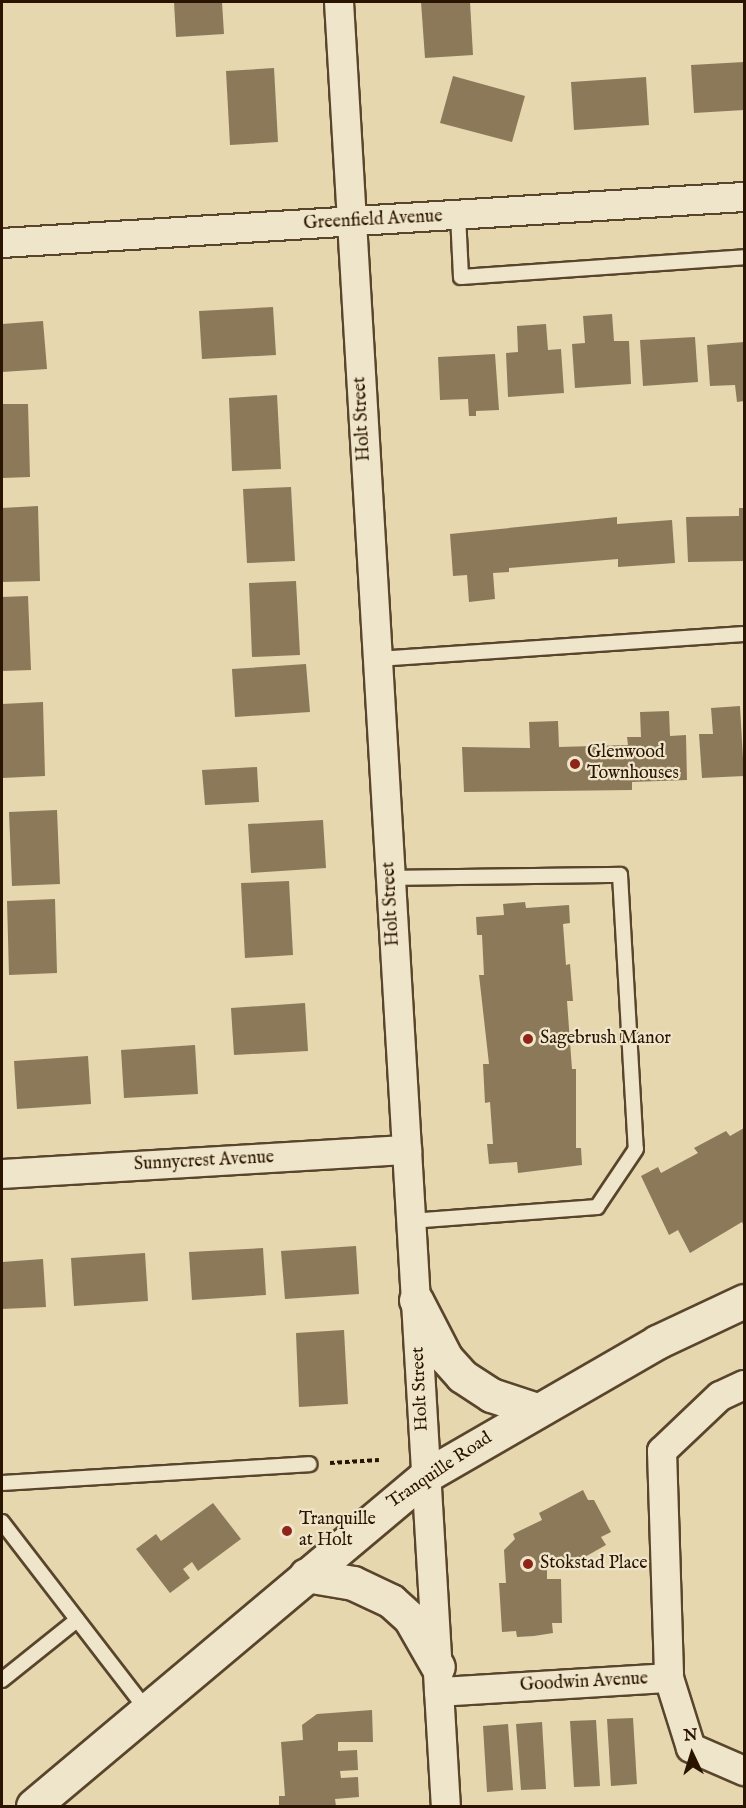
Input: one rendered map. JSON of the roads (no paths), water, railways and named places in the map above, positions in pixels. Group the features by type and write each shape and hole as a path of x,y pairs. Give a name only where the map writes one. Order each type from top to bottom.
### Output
{"main road":[{"path":"416,1300 446,1358 462,1376 491,1395 537,1410"},
{"name":"Tranquille Road","path":"33,1806 427,1475 657,1342 744,1301"},
{"path":"306,1575 353,1583 392,1601 410,1618 439,1679"}],"street":[{"name":"Holt Street","path":"339,2 446,1806"},
{"name":"Greenfield Avenue","path":"2,243 744,198"},
{"name":"Sunnycrest Avenue","path":"2,1174 407,1150"},
{"path":"669,1678 662,1451 720,1396 744,1385"},
{"name":"Goodwin Avenue","path":"439,1679 669,1678 691,1748 744,1771"}],"lane":[{"path":"458,215 461,277 744,257"},
{"path":"377,659 744,633"},
{"path":"391,878 620,875 636,1149 597,1208 411,1221"},
{"path":"2,1484 309,1464"},
{"path":"2,1522 147,1710"},
{"path":"2,1680 77,1620"}],"place":[{"name":"Glenwood Townhouses","path":"575,764"},
{"name":"Sagebrush Manor","path":"528,1039"},
{"name":"Tranquille at Holt","path":"287,1531"},
{"name":"Stokstad Place","path":"528,1564"}]}
